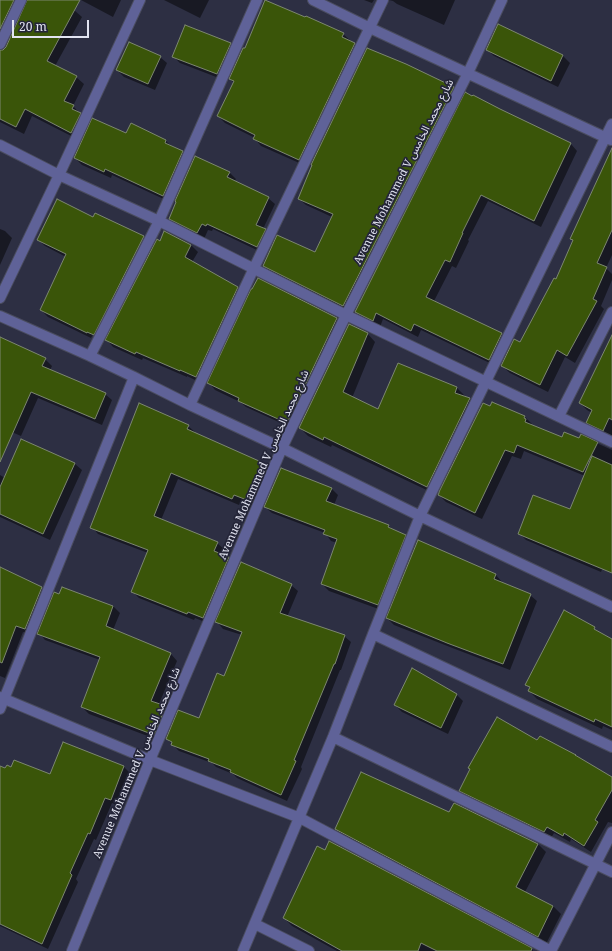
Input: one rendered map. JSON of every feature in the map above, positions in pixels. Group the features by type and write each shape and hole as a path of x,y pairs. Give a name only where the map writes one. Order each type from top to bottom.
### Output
{"street":[{"path":"0,44 21,0"},
{"path":"0,298 140,0"},
{"path":"90,356 159,221 257,0"},
{"path":"313,0 609,139"},
{"path":"190,405 383,0"},
{"name":"Avenue Mohammed V شارع محمد الخامس","path":"72,951 150,760 282,448 346,315 468,73 502,0"},
{"path":"243,951 333,737 420,516 609,139 612,124"},
{"path":"0,145 59,175 159,221 346,315 612,442"},
{"path":"559,416 612,312"},
{"path":"0,316 90,356 612,607"},
{"path":"0,710 2,698 134,377"},
{"path":"373,634 612,747"},
{"path":"2,698 150,760 300,818 551,951 612,832"},
{"path":"333,737 612,872"},
{"path":"255,924 310,951"}],"building":[{"path":"0,0 14,0 0,29"},
{"path":"27,0 80,0 47,61 77,76 64,101 74,105 72,109 81,113 71,133 25,109 16,127 0,119 0,50 3,50 6,47"},
{"path":"265,0 344,33 342,37 355,43 299,160 253,139 255,135 217,116 234,81 229,79 243,48 245,48"},
{"path":"498,24 563,55 551,81 486,50"},
{"path":"185,25 231,43 217,74 172,57"},
{"path":"129,42 161,56 148,84 116,70"},
{"path":"367,48 406,64 454,87 343,306 263,266 277,235 315,252 333,214 298,199 311,165"},
{"path":"465,92 571,143 534,221 481,195 462,233 450,262 445,260 426,297 502,333 489,360 414,324 411,331 376,313 373,321 355,312"},
{"path":"92,118 126,133 131,123 166,140 165,143 183,151 163,196 105,169 104,172 74,158"},
{"path":"612,148 612,230 597,263 607,267 593,299 597,301 567,356 557,350 540,385 501,366 514,339 520,342 554,278 556,279 573,240 570,239"},
{"path":"195,156 230,172 227,177 269,197 256,225 266,229 257,247 207,224 206,226 202,224 197,233 169,219 176,202 175,201"},
{"path":"57,199 93,217 95,213 144,236 94,335 40,310 66,254 37,240"},
{"path":"164,231 191,245 185,257 238,287 196,377 136,352 135,354 105,340 157,239 160,241"},
{"path":"258,278 337,318 287,423 238,401 239,398 207,383 251,289"},
{"path":"349,324 368,333 343,392 378,409 398,363 457,387 455,393 470,398 427,487 324,437 323,440 299,428"},
{"path":"612,335 612,420 609,418 603,431 586,423 592,410 579,403"},
{"path":"0,337 46,358 42,366 106,393 95,419 31,392 0,462"},
{"path":"492,402 525,416 525,422 562,437 564,432 579,438 581,434 598,442 583,472 517,445 514,453 505,450 475,513 438,495 483,403 490,406"},
{"path":"139,403 189,425 187,429 268,465 252,502 234,495 232,499 171,473 154,516 218,542 214,551 229,557 203,618 188,612 187,614 131,592 148,550 90,528"},
{"path":"21,439 75,463 43,534 0,514 0,487"},
{"path":"592,456 612,465 612,573 518,534 533,495 570,509"},
{"path":"281,468 332,488 326,501 389,525 388,527 406,535 378,605 321,584 337,539 323,534 325,530 264,507"},
{"path":"418,540 496,574 494,579 531,594 503,664 386,618"},
{"path":"241,562 292,584 280,613 345,635 335,664 294,760 296,761 281,795 230,772 231,770 208,761 209,759 171,745 172,742 166,739 178,710 199,718 217,673 224,676 242,632 215,622"},
{"path":"0,567 42,587 25,629 16,626 2,663 0,662"},
{"path":"62,587 113,606 106,626 171,653 151,701 166,706 154,735 81,707 100,657 37,634 54,592 59,594"},
{"path":"564,610 595,627 594,629 612,639 612,727 595,719 594,722 528,691 530,687 525,685"},
{"path":"412,668 457,694 441,728 394,705"},
{"path":"497,717 537,740 540,736 576,755 612,777 612,790 595,820 598,822 584,846 564,833 563,836 547,827 544,832 459,791 470,769 468,768"},
{"path":"63,742 124,766 111,800 105,798 90,834 88,833 70,873 72,875 42,944 0,924 0,766 5,768 7,765 11,767 14,760 50,774"},
{"path":"361,772 449,812 454,803 538,844 516,887 553,906 538,937 335,829"},
{"path":"329,841 532,948 531,951 437,951 421,943 418,951 342,951 283,918 317,846 325,850"}]}
